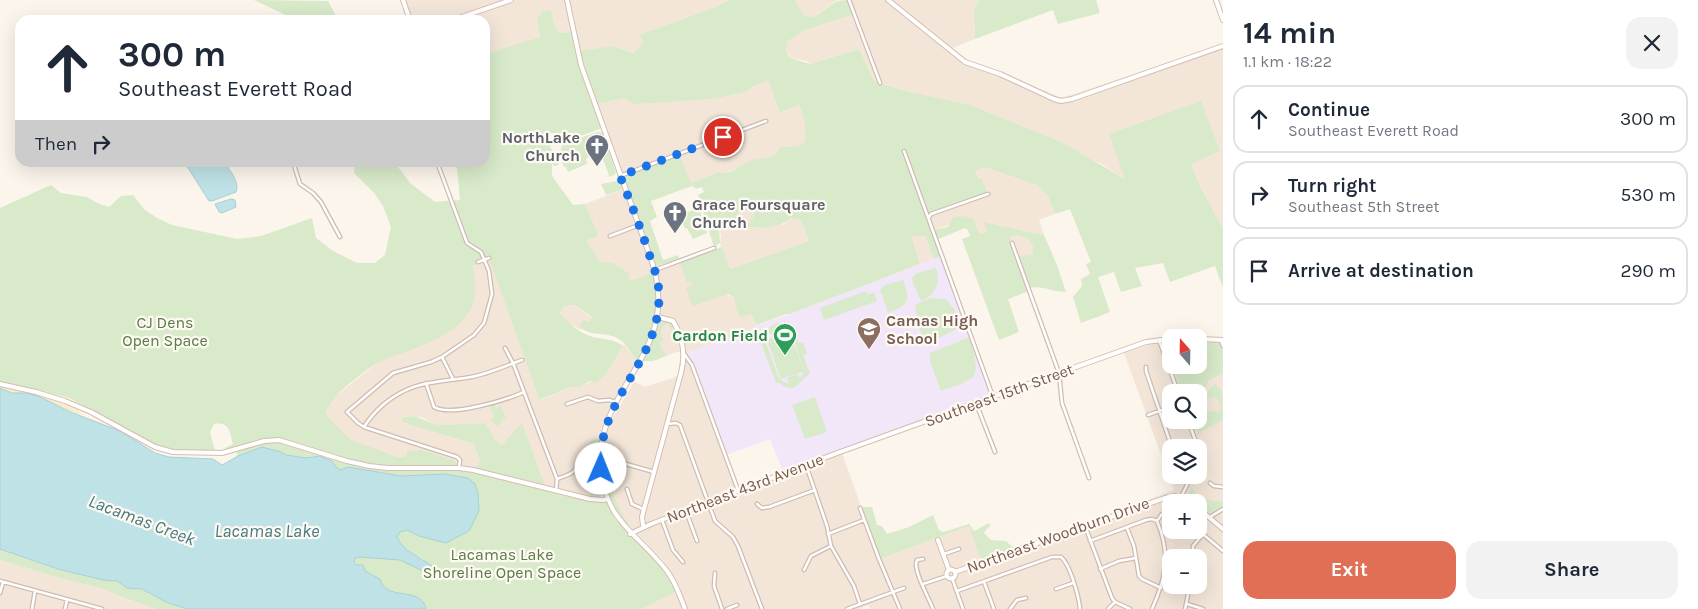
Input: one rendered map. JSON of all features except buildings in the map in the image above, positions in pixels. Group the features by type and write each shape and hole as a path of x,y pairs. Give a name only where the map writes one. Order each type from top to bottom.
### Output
{"street":[{"path":"403,0 408,15"},
{"path":"468,15 511,0"},
{"path":"567,0 581,64 655,270 659,295 658,317 649,345 616,402 606,425 601,449 601,469 608,498 618,518 630,534 652,554 671,577 679,592 684,609"},
{"path":"849,0 880,83"},
{"path":"888,0 965,62 1000,74 1061,101 1072,99 1223,46"},
{"path":"1216,0 1221,6 1223,20"},
{"path":"620,176 766,121"},
{"path":"904,151 993,396"},
{"path":"295,167 300,184 321,202 340,237"},
{"path":"439,167 467,243 481,252 490,274 492,289 484,323 474,335 442,357 393,373 347,412 364,427 457,457 460,465 459,468"},
{"path":"929,218 930,214 988,194"},
{"path":"610,236 639,225"},
{"path":"1012,243 1059,373 1062,404 1089,478"},
{"path":"655,270 714,248"},
{"path":"478,262 488,258"},
{"path":"643,525 644,509 684,355 682,341 673,321 658,317"},
{"path":"1158,340 1175,384"},
{"name":"Southeast 15th Street","path":"840,452 1139,344 1162,340"},
{"path":"1208,340 1222,340 1223,346"},
{"path":"505,348 513,363 557,479 556,491"},
{"path":"684,355 692,365 738,490"},
{"path":"442,357 453,379"},
{"path":"364,427 370,417 397,393 426,383 480,375 522,360"},
{"path":"1146,367 1146,372 1169,439"},
{"path":"426,383 434,407 442,410 476,407 524,392"},
{"path":"0,384 66,401 168,451 196,454 222,453 258,443 274,440 285,441 369,466 388,468 459,468 593,499 608,498"},
{"path":"567,404 588,397 598,401 608,400 616,402"},
{"path":"976,403 994,452"},
{"path":"1148,415 1160,411"},
{"path":"667,424 676,423 680,425 715,521 733,537 738,546 762,609"},
{"name":"Northeast 43rd Avenue","path":"630,534 650,524 840,452"},
{"path":"557,479 574,472 578,468 578,462"},
{"path":"626,464 654,472"},
{"path":"806,465 827,526 831,546 854,586 860,604"},
{"path":"1210,483 1214,486 1223,487"},
{"path":"627,489 632,504 644,509"},
{"path":"757,504 762,508 769,507 815,490"},
{"name":"Northeast Woodburn Drive","path":"955,572 1162,499"},
{"path":"860,508 900,609"},
{"path":"1223,509 1209,517 1223,529"},
{"path":"686,511 697,541"},
{"path":"1157,609 1152,608 1161,588 1166,570 1166,561 1157,521 1162,514"},
{"path":"662,520 673,550 683,562"},
{"path":"828,534 864,520"},
{"path":"1090,541 1150,520 1157,521"},
{"name":"Northeast 43rd Avenue","path":"630,534 643,525 650,524"},
{"path":"1085,526 1110,594 1115,602 1130,609"},
{"path":"1127,528 1134,546 1139,576 1161,588"},
{"path":"638,530 638,541"},
{"path":"1207,537 1223,551"},
{"path":"938,540 949,570 946,572 947,576 952,578 963,609"},
{"path":"804,570 811,556 831,546"},
{"path":"943,554 959,549"},
{"path":"957,591 1052,557 1061,557 1064,559 1073,583 1080,609"},
{"path":"1100,569 1119,561 1136,558"},
{"path":"923,559 917,560 915,566 933,609"},
{"path":"949,570 955,572 952,578"},
{"path":"714,573 714,586 722,609"},
{"name":"Northeast Woodburn Drive","path":"923,584 947,576"},
{"path":"1135,579 1139,576"},
{"path":"0,593 2,582 102,609"},
{"path":"984,582 994,609"},
{"path":"1056,588 1073,583"},
{"path":"847,609 904,588"},
{"path":"32,609 36,591"},
{"path":"1185,609 1189,594"},
{"path":"1010,609 1017,600 1026,598"},
{"path":"65,609 67,600"},
{"path":"1108,609 1115,602"},
{"path":"1187,604 1203,609"},
{"path":"727,609 737,605"}],"shaded area":[{"path":"404,0 506,0 463,15 410,15"},
{"path":"514,0 565,0 572,32 559,33 554,24 551,10 537,20 540,37 490,53 490,15 471,15"},
{"path":"569,0 729,0 641,35 643,42 634,53 611,46 579,51"},
{"path":"795,0 837,0 814,17 803,15 799,11"},
{"path":"847,0 979,0 974,10 975,39 952,48 971,62 1062,98 1223,44 1223,229 1201,188 1191,164 1126,180 1100,163 914,93 875,82 859,49 810,64 807,61 791,58 786,50 788,41 803,31 852,15"},
{"path":"768,80 799,105 806,127 805,142 798,146 780,147 774,155 756,159 735,169 724,173 719,172 691,184 680,156 623,177 597,104 625,98 677,101 714,99 746,92 752,87"},
{"path":"984,167 1037,185 1048,196 1055,214 1039,220 1044,235 985,222 987,232 980,234 973,218 933,230 927,215 982,179 978,180 975,171"},
{"path":"623,189 654,272 637,280 629,280 629,273 613,263 600,263 585,239 596,237 597,231 585,204"},
{"path":"747,207 754,209 754,216 747,227 775,226 784,224 792,218 801,220 809,241 730,269 720,243 719,227 735,222 740,210"},
{"path":"1016,235 1027,238 1033,246 1033,254 1017,258 1008,237"},
{"path":"910,236 925,236 934,259 920,264"},
{"path":"716,249 687,283 692,281 694,285 734,297 737,312 741,317 752,313 756,325 755,328 688,352 737,492 842,453 880,559 969,526 982,561 1162,494 1162,539 1207,539 1207,494 1163,494 1174,490 1172,484 1207,484 1207,439 1162,439 1162,457 1124,353 1144,346 1162,343 1162,374 1208,374 1208,341 1223,341 1223,609 871,609 868,605 860,609 642,609 681,589 663,560 629,525 619,508 608,475 605,457 606,442 603,442 603,439 606,439 610,423 634,382 645,387 678,375 681,352 653,361 642,361 652,342 660,314 661,291 657,270"},
{"name":"Camas High School","path":"941,256 991,394 783,472 770,439 726,455 688,352"},
{"path":"490,260 540,400 571,387 581,387 607,373 624,344 638,362 610,411 601,437 590,441 594,485 589,496 545,486 492,438 491,431 485,423 438,425 421,417 408,416 403,417 401,421 474,444 480,461 474,470 456,468 418,449 406,456 398,457 374,449 351,440 328,417 326,411 337,395 377,363 473,266"},
{"path":"575,305 592,318 581,330 569,323 560,313 564,306"},
{"path":"0,560 103,589 156,609 0,609"}],"green space":[{"path":"254,0 328,1 335,14 335,15 286,15"},
{"path":"729,0 795,0 803,15 814,17 837,1 847,0 852,15 803,31 788,41 786,50 790,58 810,64 859,49 875,82 914,93 970,105 1063,143 1125,179 1109,134 1201,101 1220,151 1191,164 1201,188 1223,229 1223,288 1215,266 1170,282 1163,263 1135,268 1142,286 1121,292 1114,272 1098,277 1110,312 1081,323 1073,297 1082,286 1081,279 1090,274 1086,264 1091,262 1070,209 1055,214 1048,196 1037,185 984,167 975,171 978,179 982,179 987,193 927,215 904,151 941,256 934,259 925,236 911,236 920,264 790,314 756,325 752,314 741,317 737,312 734,297 728,294 692,306 686,288 693,285 692,282 687,283 680,262 722,247 730,269 809,241 801,220 792,218 782,224 770,227 746,227 754,216 754,209 747,207 740,210 735,222 719,227 720,243 714,247 698,195 704,192 702,187 696,189 692,186 651,201 657,217 650,221 663,260 678,255 679,258 678,260 656,266 623,177 680,156 691,183 719,172 729,172 758,158 770,157 780,147 798,146 805,142 804,119 799,105 780,112 768,80 752,87 746,92 714,99 634,104 625,98 597,104 579,51 611,46 634,53 643,42 640,35"},
{"path":"979,0 1096,0 1100,13 1058,24 1053,10 975,39 974,10"},
{"name":"CJ Dens Open Space","path":"551,10 554,24 559,33 572,32 583,75 602,128 587,134 571,137 562,133 551,133 546,138 554,154 551,159 556,158 559,165 554,166 552,163 552,176 573,205 585,204 597,231 597,237 586,240 600,262 613,263 629,273 629,280 654,272 656,309 652,328 638,362 626,346 617,338 588,332 579,326 583,320 589,322 592,317 575,305 564,306 560,313 579,330 593,337 616,342 623,346 607,373 596,383 590,381 581,387 571,387 540,401 490,261 473,266 475,296 469,313 460,323 434,340 375,364 340,392 326,411 328,417 351,440 398,457 406,456 407,450 417,451 419,449 454,460 458,465 456,468 403,468 367,465 278,439 265,439 225,450 225,448 233,444 228,428 223,424 214,424 210,432 215,451 170,450 158,447 69,398 0,381 0,208 51,185 61,193 87,197 109,207 121,196 133,195 144,209 172,225 237,239 261,236 312,218 316,238 333,251 357,263 375,263 385,255 391,227 383,206 375,194 354,173 355,167 398,167 410,183 435,202 460,200 456,167 490,167 490,53 540,37 537,20 542,11"},
{"path":"598,132 603,133 616,173 607,177 609,175 601,154 599,155 596,150 589,152 586,159 587,164 568,172 566,167 564,167 561,155 564,143"},
{"path":"618,181 623,189 606,195 601,184"},
{"path":"699,208 707,233 693,239 687,228 685,229 681,219 674,221 673,217"},
{"path":"961,216 973,218 980,234 987,232 984,222 1044,235 1066,292 1039,287 1029,288 1018,257 1033,254 1033,246 1027,238 1016,235 1009,237 1029,291 1008,299 1019,332 999,340 962,239 970,236 968,230 965,228 936,240 933,230 948,227 952,218"},
{"path":"936,268 938,279 936,288 934,292 921,301 912,278 917,273"},
{"path":"903,280 907,293 906,301 904,305 888,313 880,290 885,285"},
{"path":"866,291 868,295 874,292 877,301 824,320 820,308"},
{"path":"931,298 946,299 955,310 960,327 937,339 925,341 921,335 915,305"},
{"path":"670,320 675,328 671,330 668,323 662,327 660,336 664,340 659,343 663,351 668,355 653,361 642,361 652,342 658,323"},
{"path":"780,323 789,326 792,324 799,343 803,342 807,354 803,355 810,374 793,388 778,382 776,383 760,340 768,328","holes":["784,327 792,334 804,370 789,332 767,340 781,379 804,371 800,379 798,374 787,378 789,384 782,381 778,376 766,343 768,333 776,336 779,335"]},
{"path":"970,337 975,361 975,374 965,382 941,391 930,361 930,353"},
{"path":"1208,342 1220,343 1223,350 1223,373 1208,381 1207,385 1178,383 1175,374 1208,374"},
{"path":"1215,384 1222,391 1223,420 1207,428 1207,412 1220,411 1220,404 1216,397 1207,399 1209,390"},
{"path":"815,397 827,432 805,439 792,405"},
{"path":"493,402 496,408 501,406 506,417 497,426 491,419 494,417 489,403"},
{"path":"414,416 438,425 485,423 491,431 493,438 502,445 522,423 545,486 474,470 480,461 474,444 401,421 403,417"},
{"path":"1196,429 1205,429 1203,430 1198,436"},
{"path":"601,437 600,454 603,490 602,495 597,498 589,496 594,485 590,441"},
{"name":"Lacamas Lake Shoreline Open Space","path":"274,441 361,466 389,470 476,472 563,496 592,501 606,501 615,519 662,567 677,591 642,609 426,609 423,601 419,598 388,590 381,585 374,575 365,571 364,567 356,565 354,562 355,558 400,560 407,563 425,560 402,545 397,537 400,532 407,530 419,536 469,531 479,511 478,493 444,474 401,476 340,470 332,461 313,456 306,459 285,455 281,452 262,447 238,456 236,451 263,442"},
{"path":"603,442 606,442 607,464 611,485 629,525 627,527 614,506 606,487 603,467"},
{"path":"1192,487 1197,494 1188,494"},
{"path":"1207,499 1223,501 1223,506 1209,513 1207,511"},
{"path":"862,507 872,507 877,525 882,526 887,534 909,527 933,515 939,530 943,532 969,524 974,531 989,523 990,526 984,533 991,540 1006,541 1015,549 982,562 969,526 880,559"},
{"path":"0,549 58,569 103,580 117,581 127,588 142,589 168,603 188,609 156,609 103,589 0,560"}],"sand":[{"path":"0,386 48,398 74,408 83,416 33,395 12,393 0,388"}],"water":[{"path":"188,167 228,167 232,173 237,184 236,192 209,201"},
{"path":"231,199 235,200 236,207 222,213 219,212 215,204"},
{"name":"Lacamas Lake","path":"0,388 12,393 27,393 40,397 73,413 120,431 155,453 169,457 213,459 222,465 238,456 262,447 286,455 306,458 319,456 332,461 340,470 348,467 401,476 444,474 468,478 475,484 478,493 479,511 469,531 446,543 419,536 407,530 400,532 397,537 400,543 407,550 431,565 433,569 431,572 421,570 400,560 355,558 354,562 356,565 363,565 365,571 380,579 387,589 419,598 424,603 426,609 188,609 168,603 142,589 127,588 117,581 103,580 58,569 0,549"}],"place":[{"name":"NorthLake Church","path":"597,167"},
{"name":"Grace Foursquare Church","path":"675,234"},
{"name":"Camas High School","path":"869,350"},
{"name":"Cardon Field","path":"785,356"}],"route":[{"path":"601,469 601,449 606,425 616,403 649,345 654,333 659,307 659,288 655,270 620,176 723,137"}],"water label":[{"name":"Lacamas Creek","path":"142,520"}]}
